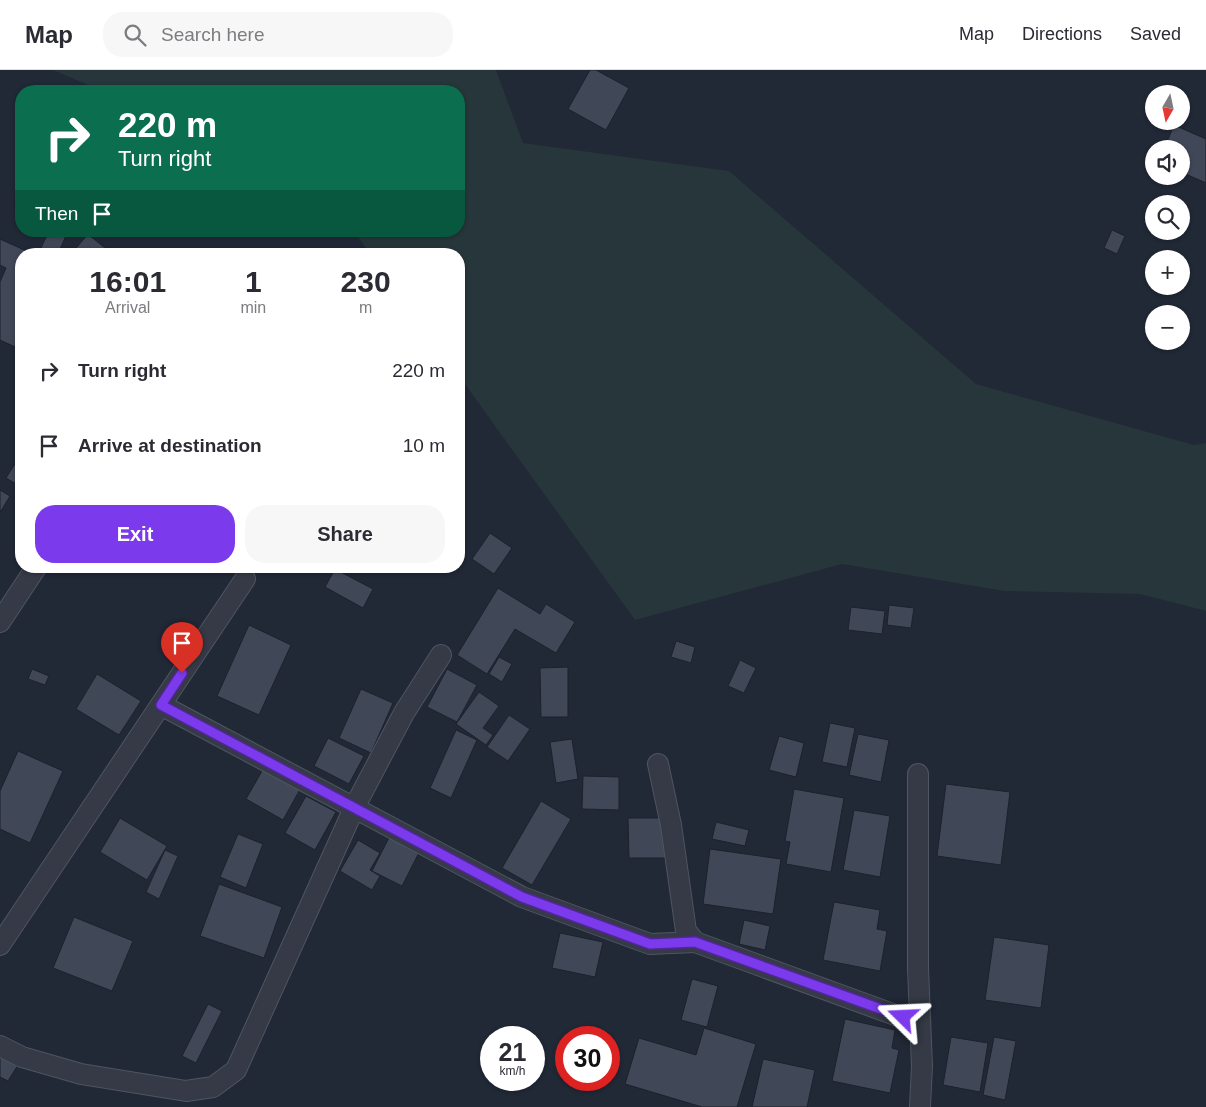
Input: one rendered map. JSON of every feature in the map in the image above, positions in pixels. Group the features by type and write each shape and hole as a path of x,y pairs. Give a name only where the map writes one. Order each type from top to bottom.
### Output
{"street":[{"path":"0,622 32,573"},
{"path":"0,945 245,579"},
{"path":"0,1046 22,1057 81,1074 186,1091 213,1087 236,1070 355,806 404,713 441,656"},
{"path":"161,705 355,806 522,897 650,944 695,942 920,1024"},
{"path":"658,764 671,825 686,931 695,942"},
{"path":"918,774 918,968 922,1066 920,1107"}],"shaded area":[{"path":"53,70 496,70 523,143 729,171 976,384 1194,445 1206,443 1206,611 1140,594 1004,591 842,564 635,620 465,384 465,248 366,248 358,237 465,237 465,85 88,85"}],"building":[{"path":"590,70 596,70 629,88 606,130 568,109"},
{"path":"1172,130 1185,130 1206,139 1206,183 1190,176 1190,140 1168,140"},
{"path":"1112,230 1125,236 1117,254 1104,248"},
{"path":"46,237 65,237 61,248 41,248"},
{"path":"85,237 92,237 105,248 76,248"},
{"path":"0,239 20,248 15,248 15,347 0,340 0,282 6,268 0,265"},
{"path":"15,464 15,483 6,478"},
{"path":"0,490 10,496 1,511 0,511"},
{"path":"490,533 512,548 494,574 472,559"},
{"path":"333,573 343,573 373,589 363,608 325,587"},
{"path":"498,588 540,614 546,604 575,622 556,653 515,629 487,674 457,655"},
{"path":"889,605 914,608 911,628 887,625"},
{"path":"851,607 885,611 882,634 848,630"},
{"path":"249,625 291,645 259,715 217,696"},
{"path":"676,641 695,647 691,663 671,657"},
{"path":"499,657 512,664 502,682 489,674"},
{"path":"740,660 756,668 744,693 728,686"},
{"path":"568,667 568,717 541,717 540,668"},
{"path":"32,669 49,676 45,685 28,679"},
{"path":"447,669 477,685 457,722 427,707"},
{"path":"97,674 141,701 119,735 76,709"},
{"path":"361,689 393,703 371,753 339,738"},
{"path":"479,692 499,706 483,728 493,735 486,745 456,724"},
{"path":"509,715 530,729 508,761 487,747"},
{"path":"830,723 855,728 847,767 822,762"},
{"path":"456,730 477,740 451,798 430,788"},
{"path":"858,734 889,740 881,782 849,775"},
{"path":"779,736 804,743 796,777 769,770"},
{"path":"328,738 364,756 349,784 314,766"},
{"path":"572,739 578,779 556,783 550,742"},
{"path":"18,751 63,771 30,843 0,829 0,791"},
{"path":"266,764 303,784 283,820 246,799"},
{"path":"583,776 619,777 619,810 582,809"},
{"path":"946,784 1010,792 1001,865 937,856"},
{"path":"794,789 844,798 831,872 786,864 790,842 785,841"},
{"path":"306,796 336,812 315,850 285,833"},
{"path":"541,801 571,819 532,885 502,868"},
{"path":"854,810 890,816 880,877 843,870"},
{"path":"120,818 167,846 147,880 100,852"},
{"path":"628,818 667,818 667,858 629,858"},
{"path":"397,822 427,837 402,886 372,871"},
{"path":"716,822 749,830 745,846 712,839"},
{"path":"238,834 263,844 246,888 220,877"},
{"path":"358,840 380,853 370,870 380,876 372,890 340,871"},
{"path":"710,849 781,859 773,914 703,904"},
{"path":"165,850 178,856 159,899 146,892"},
{"path":"219,884 282,907 264,958 200,936"},
{"path":"834,902 880,910 877,929 887,931 880,971 823,960"},
{"path":"74,917 133,941 112,991 53,968"},
{"path":"744,920 770,926 765,950 739,944"},
{"path":"560,933 603,942 595,977 552,968"},
{"path":"994,937 1049,945 1041,1008 985,1000"},
{"path":"692,979 718,986 707,1027 681,1020"},
{"path":"208,1004 222,1011 196,1063 182,1056"},
{"path":"845,1019 895,1030 892,1048 899,1050 890,1093 832,1081"},
{"path":"704,1028 756,1044 737,1107 702,1107 625,1084 639,1038 696,1055"},
{"path":"951,1037 988,1043 980,1092 943,1085"},
{"path":"994,1037 1016,1041 1005,1100 983,1095"},
{"path":"0,1055 18,1065 8,1081 0,1077"},
{"path":"763,1059 815,1070 807,1107 752,1107"}],"route":[{"path":"182,673 161,705 355,806 522,897 650,944 695,942 903,1017"}]}
